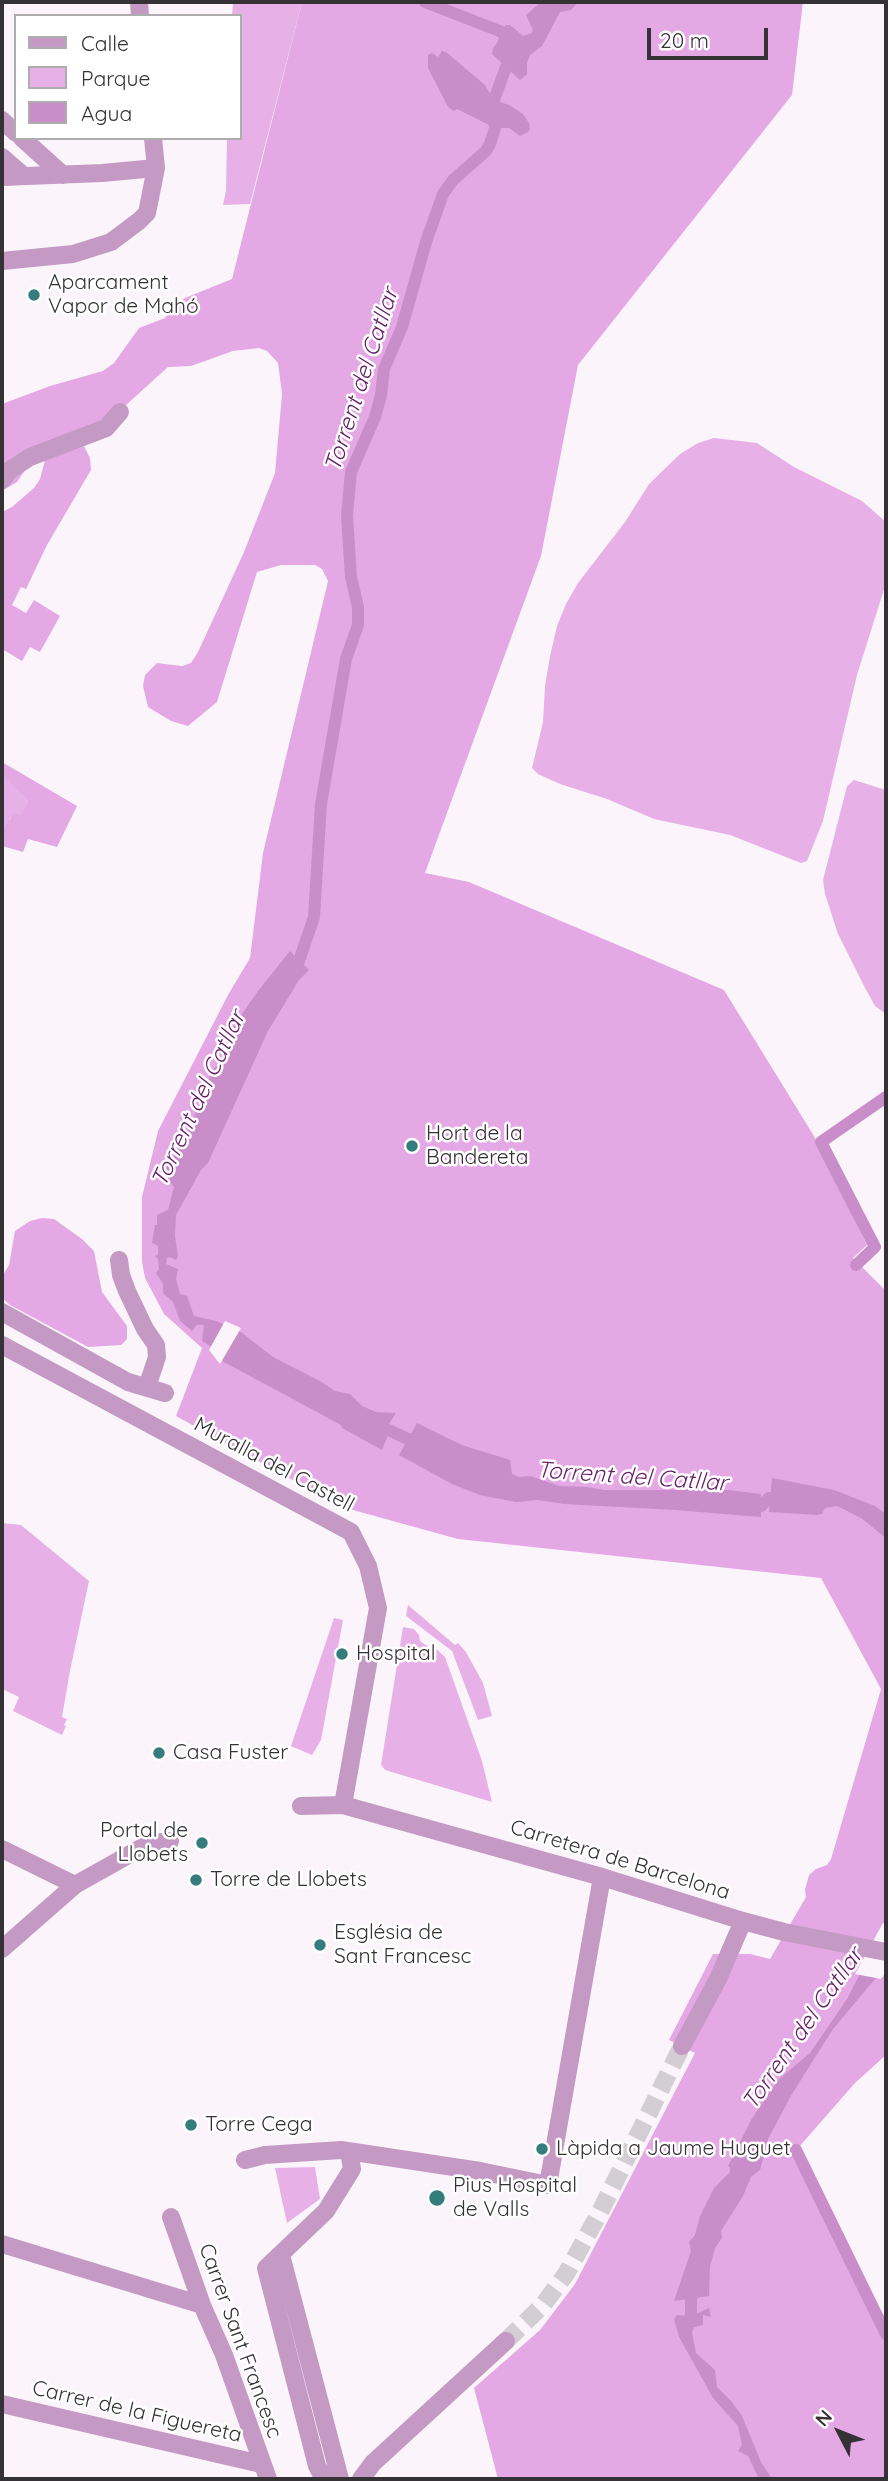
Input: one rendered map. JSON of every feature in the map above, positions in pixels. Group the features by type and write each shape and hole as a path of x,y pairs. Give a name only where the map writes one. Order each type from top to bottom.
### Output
{"street":[{"path":"24,140 62,175"},
{"path":"2,261 73,254 111,243 147,213 156,168 153,140"},
{"path":"2,157 24,176"},
{"path":"2,177 156,168"},
{"path":"2,480 10,470 30,457 106,428 120,412"},
{"path":"119,1260 127,1292 156,1345 157,1357 147,1387"},
{"path":"2,1312 128,1382 165,1393"},
{"name":"Muralla del Castell","path":"2,1345 351,1532 368,1566 378,1608 343,1805"},
{"name":"Carretera de Barcelona","path":"301,1806 343,1805 602,1877 743,1921 886,1952"},
{"path":"2,1949 75,1885 148,1844 170,1841"},
{"path":"2,1849 75,1885"},
{"path":"246,2160 265,2155 349,2151 480,2171 548,2185 602,1877"},
{"path":"682,2046 718,1979 743,1921"},
{"path":"324,2479 317,2466 266,2269 326,2211 352,2169 349,2151"},
{"name":"Carrer Sant Francesc","path":"171,2217 265,2472"},
{"path":"2,2244 202,2305"},
{"path":"281,2255 340,2479"},
{"path":"361,2479 373,2463 506,2341"},
{"name":"Carrer de la Figuereta","path":"2,2404 265,2472"}],"green space":[{"path":"233,2 302,2 250,204 223,205 227,140 242,140 242,14 232,14"},
{"path":"714,438 757,443 794,467 862,501 886,522 886,583 857,675 823,821 807,861 801,863 730,835 654,819 607,799 560,784 538,774 532,768 543,722 550,656 557,626 566,604 649,484 680,454 698,443"},
{"path":"2,773 28,801 21,816 10,818 8,826 2,831"},
{"path":"854,780 886,790 886,1014 875,1006 838,934 823,880 847,786"},
{"path":"2,1523 21,1525 89,1581 70,1671 62,1717 67,1719 62,1735 13,1711 19,1697 2,1689"},
{"path":"408,1605 466,1652 483,1683 492,1716 478,1720 452,1651 406,1616"},
{"path":"334,1618 343,1620 321,1740 312,1755 291,1746"},
{"path":"403,1627 414,1629 420,1641 430,1648 432,1645 445,1657 482,1761 492,1802 385,1770 381,1765"},
{"path":"315,2167 320,2199 287,2223 275,2168"}],"shaded area":[{"path":"302,2 803,2 792,95 578,365 541,556 425,873 469,882 724,990 814,1136 867,1245 853,1258 886,1291 886,2055 855,2083 792,2155 886,2341 886,2479 498,2479 474,2388 540,2330 575,2284 695,2053 669,2040 713,1954 750,1954 770,1959 806,1897 809,1875 827,1865 831,1859 881,1689 821,1578 458,1539 342,1507 176,1416 202,1348 164,1314 145,1278 142,1262 142,1197 158,1131 250,958 263,853 328,581 322,569 315,565 281,565 257,572 217,702 188,726 171,721 148,707 143,686 145,675 157,663 182,666 191,663 244,552 275,473 282,394 278,363 267,351 259,348 233,351 191,366 168,367 83,444 90,458 91,470 47,545 26,589 21,587 12,605 26,613 34,600 60,616 40,652 30,647 22,661 2,649 2,512 34,488 40,479 45,460 30,463 17,482 2,491 2,404 50,386 103,371 114,363 139,328 165,318 174,305 185,298 232,279"},
{"path":"2,762 77,806 57,847 28,839 23,852 2,846 2,831 14,813 21,815 28,801 5,778"},
{"path":"54,1219 94,1251 102,1292 127,1326 127,1339 121,1345 88,1347 10,1305 2,1298 2,1277 9,1265 15,1231 30,1221"}],"water":[{"path":"541,2 578,2 571,10 560,12 542,46 530,55 527,74 520,80 492,54 493,48 506,25 510,25 523,36 532,33 526,15"},
{"path":"442,51 485,85 494,100 523,114 529,123 528,132 520,136 509,128 495,128 448,107 428,68 428,55 432,53 438,57"},
{"path":"290,951 309,970 299,980 268,1031 208,1163 201,1170 176,1215 178,1256 176,1260 167,1258 166,1264 178,1269 176,1279 180,1294 187,1296 194,1316 216,1321 241,1332 273,1357 335,1391 350,1394 362,1406 376,1412 396,1413 385,1430 388,1435 382,1450 224,1362 202,1341 204,1325 197,1325 192,1331 180,1321 173,1302 163,1293 163,1284 156,1273 159,1269 155,1256 158,1255 158,1246 152,1243 157,1215 168,1210 174,1187 165,1174 167,1166 200,1104 212,1070 221,1063 225,1038"},
{"path":"417,1423 462,1445 510,1460 512,1474 519,1477 530,1476 560,1486 604,1490 729,1490 761,1494 761,1517 538,1500 516,1502 480,1495 452,1484 399,1455"},
{"path":"772,1478 834,1490 875,1506 886,1514 886,1538 861,1518 837,1506 825,1508 822,1514 817,1515 769,1512"},
{"path":"886,1924 886,1966 833,2029 792,2094 768,2139 760,2170 751,2177 743,2196 721,2231 722,2238 715,2248 710,2267 709,2296 674,2301 691,2251 689,2242 695,2235 700,2216 714,2188 730,2172 728,2166 751,2120 778,2080 810,2053 847,1999"},
{"path":"709,2308 711,2317 703,2315 703,2325 691,2328 696,2353 715,2370 717,2387 742,2416 761,2462 772,2479 759,2479 748,2456 738,2451 742,2445 738,2426 713,2398 679,2337 674,2319 677,2315 691,2316"}],"pier":[{"path":"225,1321 241,1328 220,1364 209,1350"},
{"path":"883,1923 886,1924 886,1972 881,1979 855,1974"}],"waterway":[{"path":"425,2 515,37"},
{"name":"Torrent del Catllar","path":"290,974 299,961 314,917 321,804 346,659 358,625 358,607 351,577 347,516 351,472 375,417 384,369 402,327 426,242 443,194 453,180 486,151 490,144 495,128 494,100 506,67 517,57"},
{"path":"856,1265 875,1247 821,1142 886,1097"},
{"name":"Torrent del Catllar","path":"371,1422 421,1445"},
{"name":"Torrent del Catllar","path":"747,1504 761,1506 769,1498 785,1498"},
{"path":"796,2150 886,2334"},
{"name":"Torrent del Catllar","path":"686,2332 696,2282"}],"tunnel":[{"path":"506,2341 543,2305 566,2274 600,2212 682,2046"}],"place":[{"name":"Aparcament Vapor de Mahó","path":"34,295"},
{"name":"Hort de la Bandereta","path":"412,1146"},
{"name":"Hospital","path":"342,1654"},
{"name":"Casa Fuster","path":"159,1753"},
{"name":"Portal de Llobets","path":"202,1843"},
{"name":"Torre de Llobets","path":"196,1880"},
{"name":"Església de Sant Francesc","path":"320,1945"},
{"name":"Torre Cega","path":"191,2125"},
{"name":"Làpida a Jaume Huguet","path":"542,2149"},
{"name":"Pius Hospital de Valls","path":"437,2198"}]}
